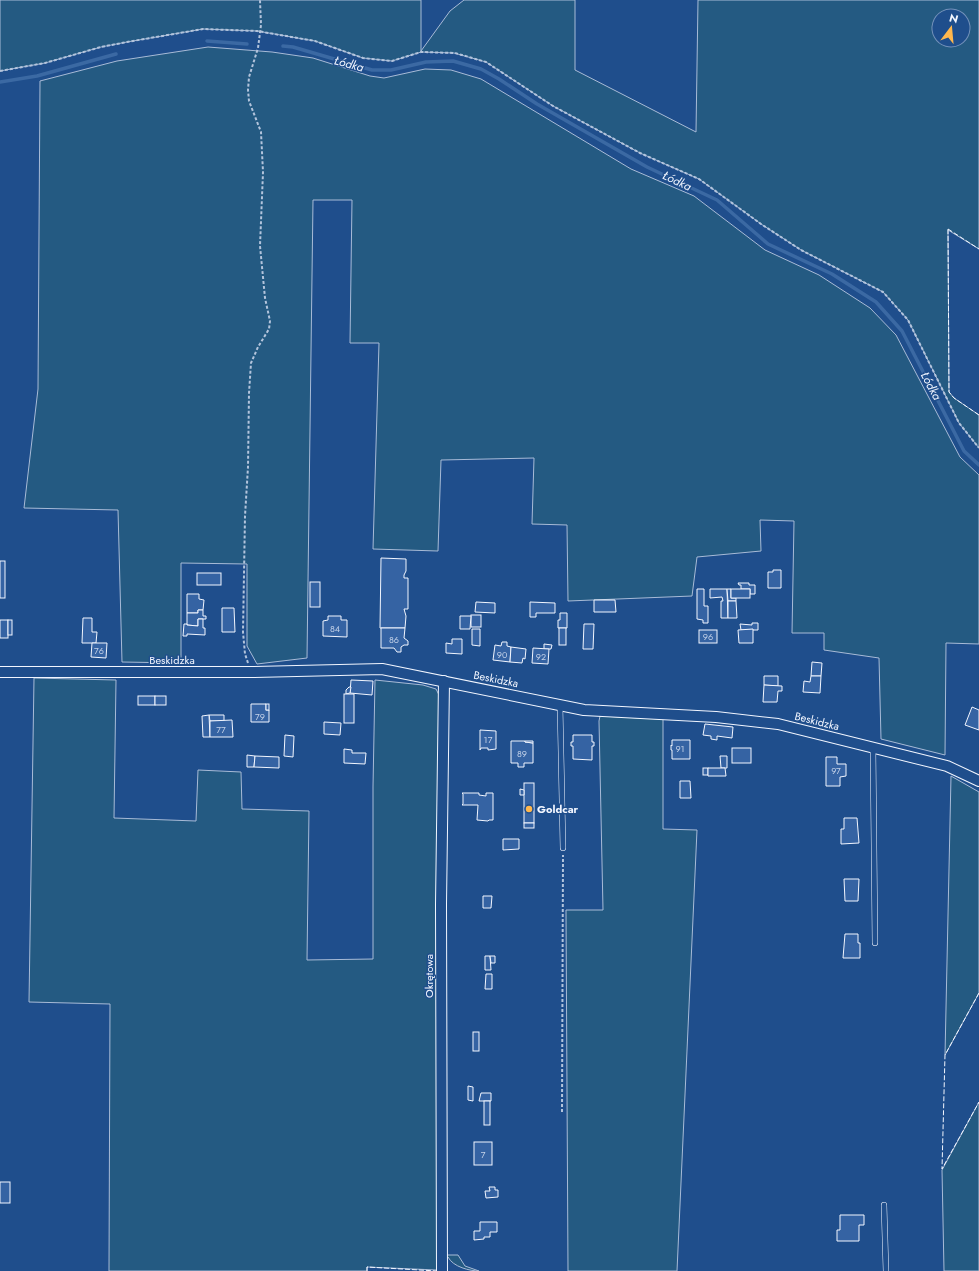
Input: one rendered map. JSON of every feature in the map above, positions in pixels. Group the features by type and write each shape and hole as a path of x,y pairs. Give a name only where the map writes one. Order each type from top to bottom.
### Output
{"street":[{"name":"Beskidzka","path":"0,672 251,672 382,669 584,710 716,717 778,724 947,766 979,781"},
{"name":"Okrętowa","path":"444,681 441,904 445,1270"}],"lane":[{"path":"560,704 563,848"},
{"path":"873,748 875,943"},
{"path":"884,1205 886,1271"}],"path":[{"path":"251,672 245,654 243,632 249,393 251,363 269,329 270,320 265,298 260,246 263,172 261,132 249,101 248,90 249,77 258,48 260,31 260,0"},
{"path":"0,71 45,63 101,47 203,29 260,31 315,41 362,58 392,61 421,52 454,53 486,62 553,106 640,153 699,179 761,224 801,250 883,292 908,320 959,423 979,448"},
{"path":"562,1112 563,848"}],"shaded area":[{"path":"0,0 421,0 421,51 450,11 464,0 575,0 575,70 696,132 698,0 979,0 979,249 948,230 949,392 954,398 979,415 979,448 959,423 908,320 883,292 801,250 761,224 699,179 640,153 553,106 486,62 454,53 421,52 392,61 363,58 315,41 257,31 203,29 101,47 45,63 0,71"},
{"path":"208,47 272,52 313,58 370,76 384,78 425,69 451,70 481,79 631,169 694,196 765,250 819,275 870,308 896,335 960,457 979,475 979,644 946,643 945,755 881,739 879,658 824,650 824,633 792,633 794,521 760,520 761,551 697,557 692,596 568,601 567,525 532,524 534,458 441,460 438,551 373,549 379,343 350,343 352,200 313,200 307,658 257,664 247,646 247,564 181,563 181,663 122,662 118,510 24,508 38,389 40,81 117,61"},
{"path":"34,678 116,680 114,818 196,821 198,770 241,772 242,809 309,811 307,960 373,959 373,787 375,680 423,685 436,689 439,695 437,1270 367,1267 367,1271 109,1271 110,1004 29,1002"},
{"path":"600,716 663,719 663,829 697,830 677,1271 568,1271 566,910 603,910"},
{"path":"951,776 979,792 979,993 945,1055"},
{"path":"979,1102 979,1271 944,1271 942,1170"},
{"path":"444,1255 458,1255 465,1266 479,1271 458,1266"}],"building":[{"path":"381,558 406,559 406,571 404,578 408,578 408,609 404,609 406,616 405,628 380,628"},
{"path":"0,561 5,561 5,598 0,598"},
{"path":"773,570 781,570 781,588 768,588 768,572 773,572"},
{"path":"197,573 221,573 221,585 197,585"},
{"path":"310,582 320,582 320,607 310,607"},
{"path":"738,583 749,583 749,585 755,585 755,594 750,594 750,589 741,589 741,585"},
{"path":"697,589 704,589 704,606 708,606 708,623 703,623 703,620 697,619"},
{"path":"710,589 727,589 728,618 721,618 722,597 710,598"},
{"path":"727,589 731,589 731,598 736,598 736,601 728,601"},
{"path":"731,589 750,589 750,598 731,598"},
{"path":"187,594 199,594 199,599 204,600 203,610 198,610 198,613 187,613"},
{"path":"594,600 615,600 616,612 594,612"},
{"path":"728,601 736,601 737,618 728,618"},
{"path":"476,602 495,603 495,613 475,612"},
{"path":"530,602 555,603 555,613 536,613 536,617 530,617"},
{"path":"222,608 234,608 235,632 222,632"},
{"path":"198,610 203,610 203,616 206,616 206,619 198,619 198,626 187,625 187,613 198,613"},
{"path":"560,613 567,613 567,628 558,628"},
{"path":"471,615 481,615 481,627 471,627"},
{"path":"328,616 341,616 341,620 347,620 347,637 323,636 323,621 328,620"},
{"path":"460,616 471,616 470,629 460,629"},
{"path":"83,618 92,618 92,632 97,632 96,643 82,643"},
{"path":"198,619 203,619 205,635 187,634 187,636 183,636 184,624 198,626"},
{"path":"0,620 8,620 8,638 0,638"},
{"path":"8,620 12,620 12,635 8,635"},
{"path":"752,623 758,623 758,630 741,630 740,624 752,625"},
{"path":"584,624 594,624 593,649 583,649"},
{"path":"381,628 405,628 404,638 408,641 408,645 401,647 401,652 397,652 394,648 381,648"},
{"path":"559,628 566,628 566,645 559,645"},
{"path":"472,629 480,629 480,646 472,645"},
{"path":"753,629 753,643 739,643 738,630"},
{"path":"699,630 717,630 717,643 699,643"},
{"path":"452,639 462,639 462,654 446,653 446,643 452,644"},
{"path":"502,642 507,642 507,646 511,647 510,662 493,660 495,645 501,646"},
{"path":"92,643 107,643 106,658 91,657"},
{"path":"544,644 552,645 551,649 544,649"},
{"path":"511,647 526,649 525,659 523,658 522,663 510,662"},
{"path":"533,648 549,649 548,664 532,663"},
{"path":"812,662 822,663 821,676 811,676"},
{"path":"764,676 778,676 778,686 764,685"},
{"path":"811,676 821,676 820,693 803,692 804,681 810,682"},
{"path":"351,680 373,681 372,695 350,693"},
{"path":"764,685 782,686 782,691 778,691 777,702 763,702"},
{"path":"351,687 350,693 346,694 346,690"},
{"path":"344,694 354,694 354,723 344,723"},
{"path":"138,696 155,696 155,705 138,705"},
{"path":"155,696 166,696 166,705 155,705"},
{"path":"251,704 266,704 266,710 269,710 269,722 251,722"},
{"path":"266,704 269,704 269,710 266,710"},
{"path":"972,707 979,710 979,730 965,725"},
{"path":"209,715 224,715 224,721 210,721"},
{"path":"209,715 210,737 203,737 202,716"},
{"path":"232,720 233,737 210,737 210,721"},
{"path":"324,722 341,723 340,735 324,734"},
{"path":"705,724 733,727 732,738 717,736 717,740 711,739 711,736 703,735"},
{"path":"480,730 496,731 496,749 488,750 488,748 481,748 480,750"},
{"path":"285,735 294,736 293,757 284,756"},
{"path":"573,735 592,735 592,742 594,742 594,746 592,746 592,760 573,759 573,746 571,746 571,742 573,742"},
{"path":"672,740 690,740 690,759 672,759"},
{"path":"511,741 525,741 533,743 533,763 524,763 524,767 518,767 518,763 511,763"},
{"path":"533,741 533,743 525,742"},
{"path":"732,748 751,748 751,763 732,763"},
{"path":"344,749 352,750 352,753 366,753 365,764 344,763"},
{"path":"247,755 255,756 254,767 247,767"},
{"path":"255,756 279,757 279,768 254,767"},
{"path":"720,756 727,756 727,768 721,768"},
{"path":"826,757 837,757 837,764 846,764 846,776 840,777 840,786 826,786"},
{"path":"703,768 708,768 708,775 703,775"},
{"path":"708,768 725,768 726,776 708,776"},
{"path":"680,781 690,781 691,798 680,798"},
{"name":"Goldcar","path":"524,783 534,783 534,823 524,823"},
{"path":"520,789 524,790 524,795 520,795"},
{"path":"462,793 479,793 479,795 486,796 486,793 493,793 493,820 477,820 478,805 462,805"},
{"path":"844,818 857,818 859,843 841,844 841,829 844,829"},
{"path":"524,823 534,823 534,828 524,828"},
{"path":"503,839 519,839 519,849 503,850"},
{"path":"844,879 859,879 858,901 845,901"},
{"path":"483,896 492,896 491,908 483,908"},
{"path":"845,934 858,934 858,943 860,943 860,958 843,958"},
{"path":"485,956 490,956 491,970 485,970"},
{"path":"490,956 495,956 495,963 491,963"},
{"path":"486,974 492,974 492,989 485,989"},
{"path":"473,1032 479,1032 479,1051 473,1051"},
{"path":"468,1086 473,1087 473,1101 468,1100"},
{"path":"481,1093 491,1093 491,1101 479,1101"},
{"path":"484,1101 490,1101 490,1125 484,1125"},
{"path":"474,1142 492,1142 492,1165 474,1165"},
{"path":"0,1182 10,1182 10,1203 0,1203"},
{"path":"489,1187 495,1187 495,1190 498,1190 498,1197 486,1198 485,1191 490,1191"},
{"path":"840,1215 864,1215 864,1225 859,1225 859,1241 837,1241 837,1230 840,1230"},
{"path":"480,1222 497,1222 497,1232 490,1232 490,1237 474,1240 474,1231 480,1231"}],"waterway":[{"name":"Łódka","path":"207,41 247,44"},
{"name":"Łódka","path":"283,46 293,47 372,70 391,70 426,62 453,61 481,69 537,104 647,167 717,200 768,244 832,274 876,302 902,331 964,451 979,465"},
{"name":"Łódka","path":"0,82 37,76 116,54"}],"fence":[{"path":"948,229 949,392 954,398 979,415"},
{"path":"948,229 979,249"},
{"path":"979,993 945,1055 942,1169 979,1102"},
{"path":"367,1271 367,1267 437,1271"}],"place":[{"name":"Goldcar","path":"529,809"}]}
